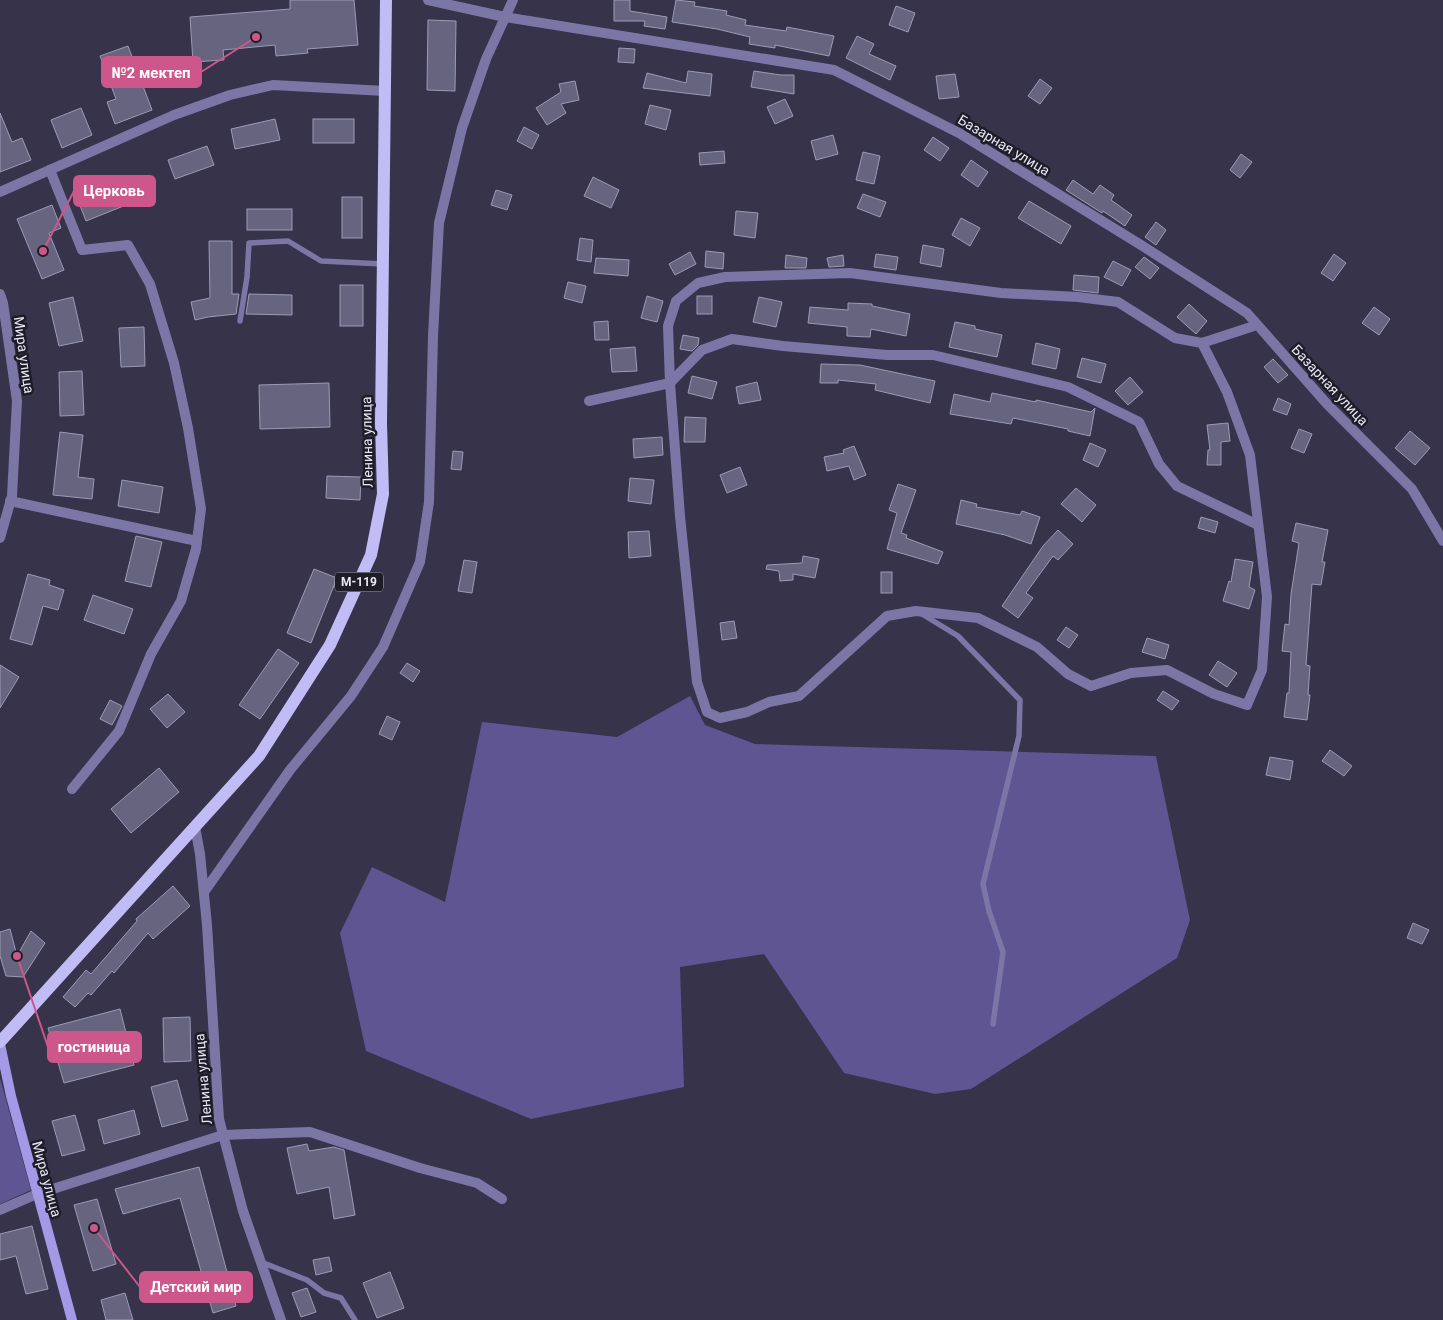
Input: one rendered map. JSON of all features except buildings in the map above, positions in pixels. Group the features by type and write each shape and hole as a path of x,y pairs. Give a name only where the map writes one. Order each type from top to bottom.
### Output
{"main road":[{"name":"Ленина улица","path":"0,1043 259,756 330,645 371,555 383,494 381,423 386,0"}],"street":[{"name":"Базарная улица","path":"428,0 505,18 834,70 959,133 1142,245 1247,313 1327,404 1412,490 1443,541"},
{"path":"204,892 290,770 351,696 383,647 420,562 429,502 433,336 439,223 462,128 486,59 513,0"},
{"path":"0,192 174,115 230,95 273,85 385,91"},
{"path":"50,170 82,250 128,245 150,284 174,363 188,428 201,509 197,541 181,601 151,654 119,731 72,789"},
{"path":"1202,343 1227,392 1250,456 1267,597 1262,670 1247,705 1214,694 1166,670 1131,673 1091,686 1068,674 1037,647 978,618 916,611 887,616 799,696 768,702 747,712 720,718 707,712 697,682 680,516 670,383 668,326 676,301 698,283 726,277 850,273 1001,293 1078,297 1118,302 1175,338 1202,343 1257,325"},
{"name":"Мира улица","path":"0,294 3,303 17,401 10,502 0,538"},
{"path":"589,400 670,383 702,350 732,339 783,346 878,354 932,356 1068,387 1139,422 1159,464 1177,486 1258,525"},
{"path":"10,502 197,541"},
{"name":"Ленина улица","path":"195,827 207,925 219,1120 242,1211 281,1320"},
{"name":"Мира улица","path":"0,1043 11,1096 72,1320"},
{"path":"0,1210 37,1194 223,1135 310,1132 420,1168 477,1184 502,1199"}],"lane":[{"path":"240,321 247,276 249,243 288,241 321,261 383,264"},
{"path":"916,611 958,636 1020,700 1019,736 983,884 989,911 1003,952 994,1024"},
{"path":"260,1262 307,1280 324,1293 341,1298 355,1320"}],"shaded area":[{"path":"690,696 705,725 755,744 1156,756 1190,920 1177,958 971,1089 935,1094 844,1073 764,954 680,967 684,1087 531,1119 366,1051 340,933 372,867 445,902 482,722 617,737"},
{"path":"0,1078 31,1190 0,1204"}],"place":[{"name":"№2 мектеп","path":"256,37"},
{"name":"Церковь","path":"43,251"},
{"name":"гостиница","path":"17,956"},
{"name":"Детский мир","path":"94,1228"}]}
